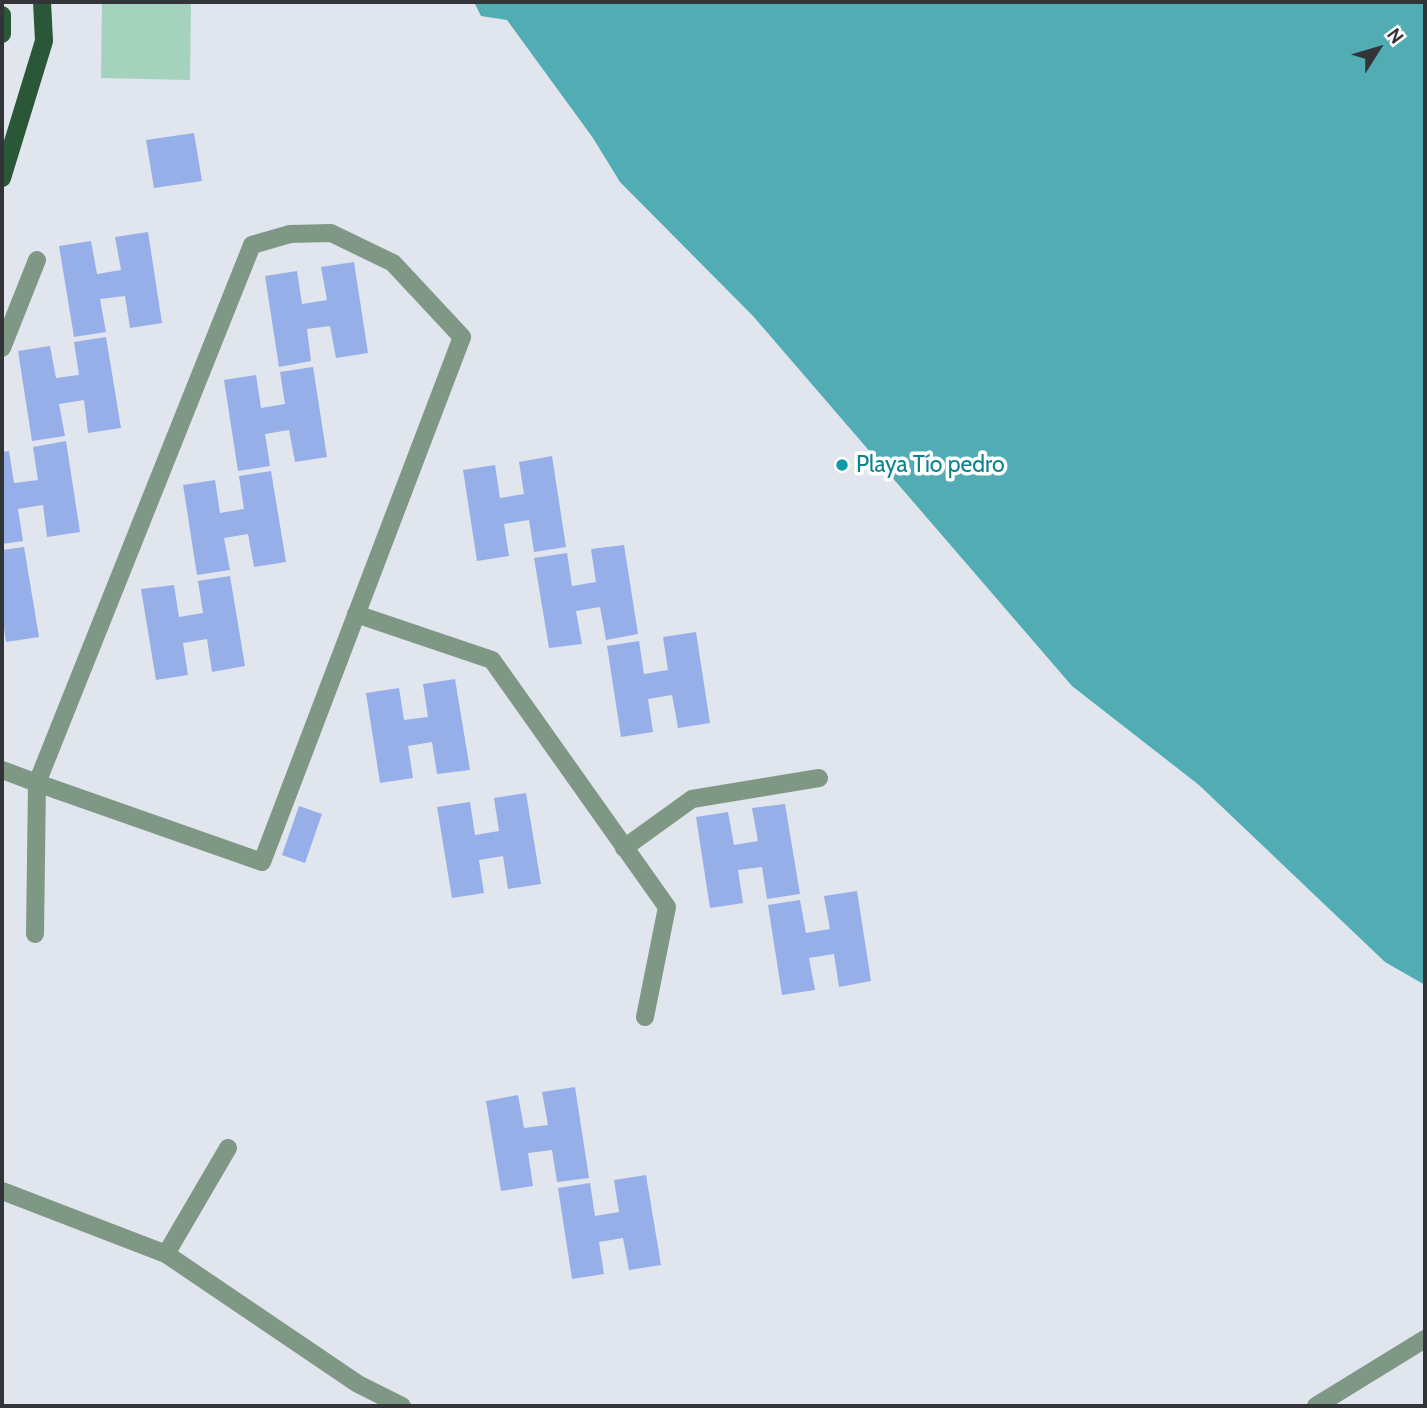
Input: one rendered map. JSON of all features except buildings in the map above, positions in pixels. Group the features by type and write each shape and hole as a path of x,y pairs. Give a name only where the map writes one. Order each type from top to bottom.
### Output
{"main road":[{"path":"2,178 44,41 42,2"},
{"path":"2,15 2,34"}],"street":[{"path":"2,770 37,783 262,862 462,337 393,263 331,233 290,234 252,245 37,783 35,934"},
{"path":"2,348 37,260"},
{"path":"356,614 492,660 667,906 645,1017"},
{"path":"624,848 692,799 819,778"},
{"path":"166,1254 228,1148"},
{"path":"2,1191 166,1254 358,1384 402,1406"},
{"path":"1316,1406 1425,1339"}],"green space":[{"path":"102,2 191,2 190,80 101,78"}],"water":[{"path":"474,2 1425,2 1425,985 1385,962 1199,785 1072,686 753,316 620,182 593,138 507,20 481,16"}],"place":[{"name":"Playa Tío pedro","path":"842,465"}]}
